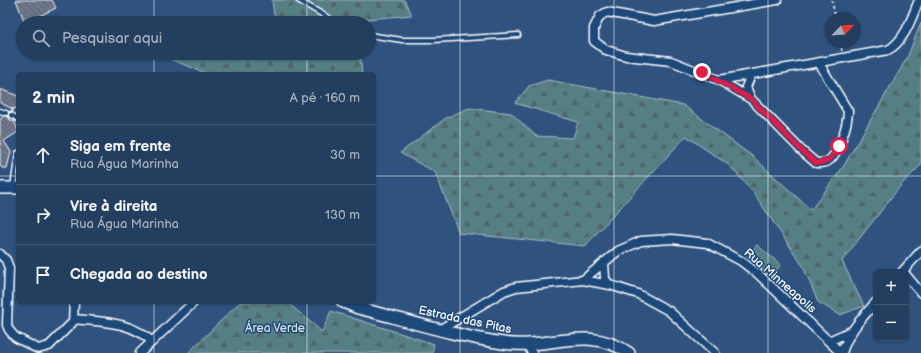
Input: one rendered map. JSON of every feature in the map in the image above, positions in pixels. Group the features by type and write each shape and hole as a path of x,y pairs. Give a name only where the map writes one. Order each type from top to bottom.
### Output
{"main road":[{"path":"0,179 10,188"},
{"name":"Estrada das Pitas","path":"347,304 441,329 530,348 591,338 607,341 629,353"}],"street":[{"path":"777,0 654,21 614,12 607,12 600,16 594,28 594,41 599,46 626,56 671,61 719,80 751,99 816,163 826,162 832,158 839,146 848,120 848,111 819,63"},
{"path":"719,80 888,50 896,46 910,21 919,0"},
{"path":"751,75 746,87 751,99"},
{"name":"Rua Minneapolis","path":"583,280 618,251 641,241 672,239 707,243 724,251 752,269 842,353"},
{"path":"906,269 921,251"},
{"path":"0,254 6,260 8,268 7,324 9,330 15,337 35,348 46,348 70,327 74,319 74,304"},
{"path":"604,262 605,278 610,285"},
{"path":"909,279 921,293"},
{"path":"441,329 504,291 516,287 583,280 610,285 638,294 669,311 715,353"},
{"path":"140,353 192,304"},
{"path":"842,353 845,342 851,331 873,305"},
{"path":"74,319 126,326 138,330 152,342"},
{"path":"829,341 851,331"}],"lane":[{"path":"298,0 325,16"},
{"path":"376,36 402,40 434,40 518,36"},
{"path":"0,111 6,113"},
{"path":"11,115 16,118"},
{"path":"10,188 16,162"}],"path":[{"path":"832,0 834,12"}],"green space":[{"path":"272,0 404,0 412,15 376,18 376,16 274,16"},
{"path":"921,23 921,165 901,185 842,261 864,306 840,315 818,302 803,266 753,192 730,166 686,136 585,246 459,233 435,172 400,153 446,118 469,108 511,113 536,136 573,138 578,122 515,103 529,86 548,80 683,105 752,156 811,210 843,167 907,58"},
{"path":"173,60 361,60 362,72 203,72"},
{"path":"757,245 781,265 770,277 747,257"},
{"name":"Área Verde","path":"238,304 289,304 322,332 331,311 434,344 432,353 188,353"}],"building":[{"path":"16,0 52,0 56,8 39,16 22,16"},
{"path":"0,89 16,95 16,108 14,108 13,112 9,112 13,109 0,103"},
{"path":"4,116 8,116 10,120 15,122 16,125 16,133 4,141 11,152 7,168 2,168 0,165 0,119"}],"route":[{"path":"702,72 751,99 802,151 816,163 826,162 832,158 839,146"}]}
